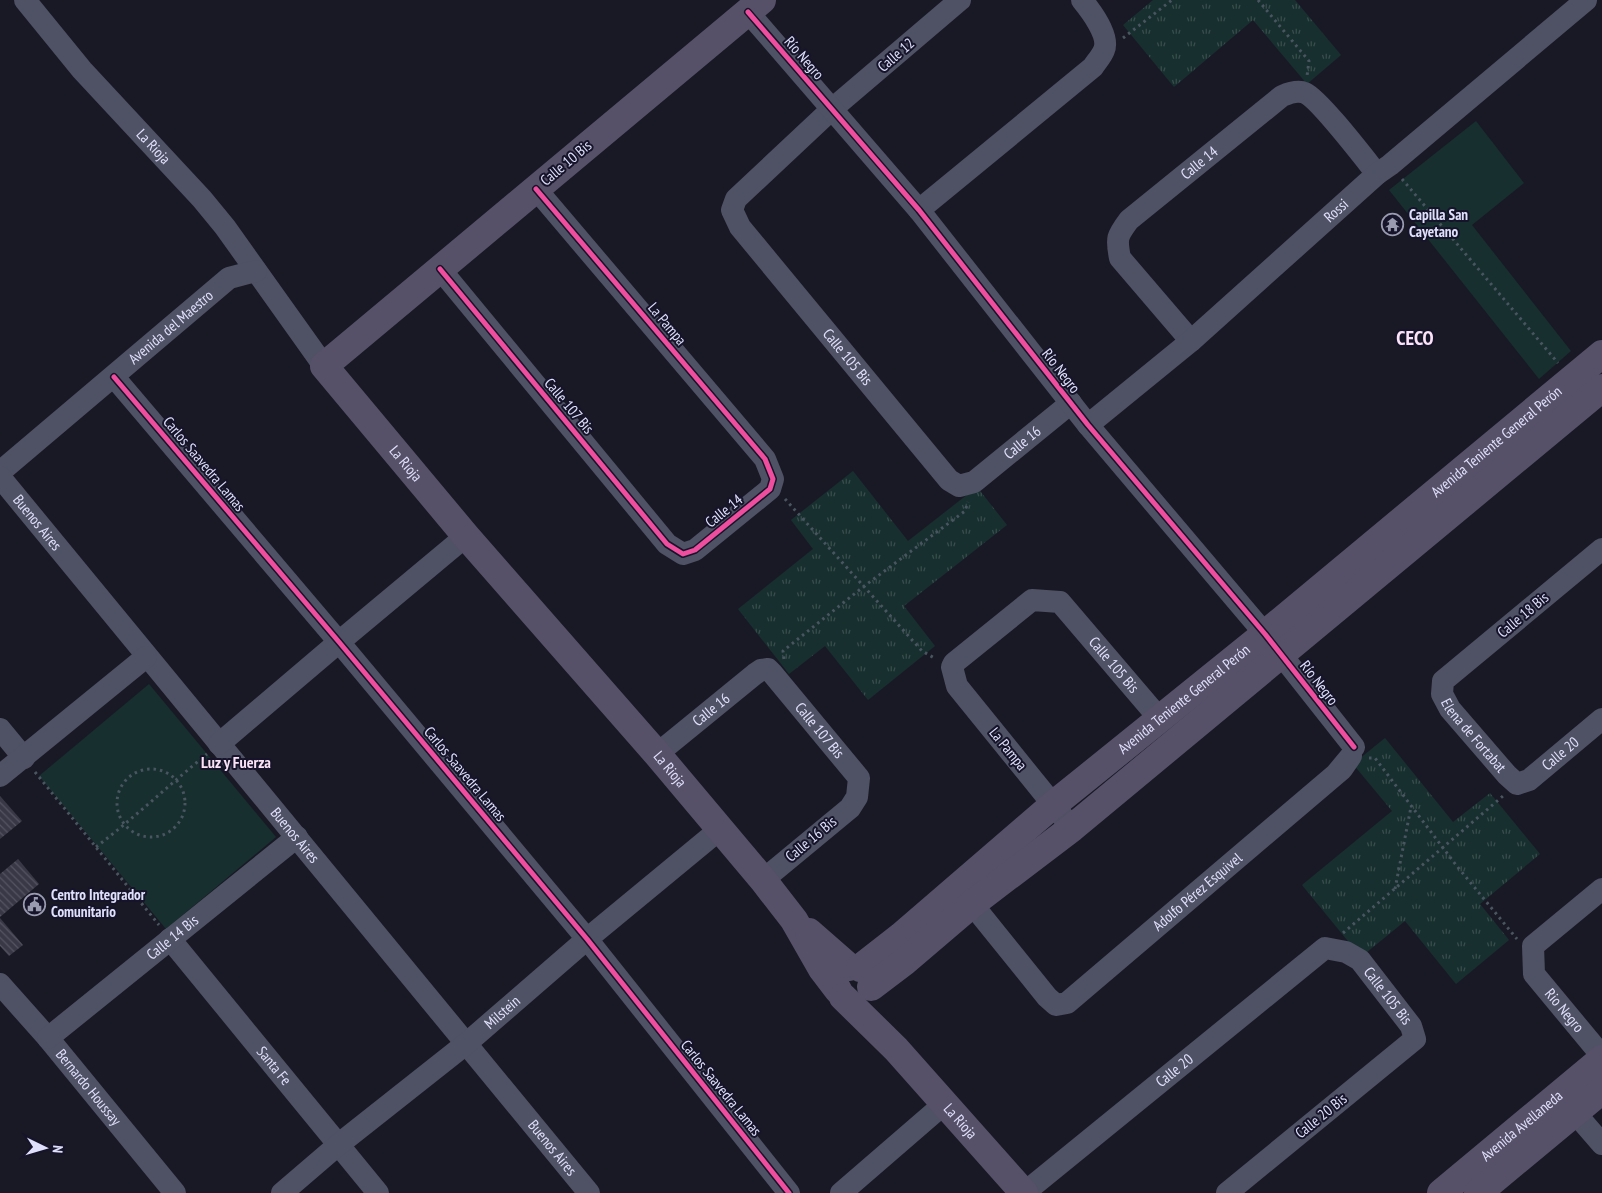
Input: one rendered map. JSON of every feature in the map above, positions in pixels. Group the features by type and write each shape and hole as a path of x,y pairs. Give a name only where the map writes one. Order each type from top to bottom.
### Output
{"main road":[{"name":"Calle 10 Bis","path":"324,366 755,6"},
{"name":"Avenida Teniente General Perón","path":"855,983 904,962 972,904 1072,828 1273,644 1592,394 1602,354"},
{"name":"La Rioja","path":"324,366 466,536 657,754 763,880 794,920 855,983 896,1049 1024,1193"},
{"name":"Avenida Teniente General Perón","path":"855,983 901,936 1053,805 1159,718 1273,644"},
{"name":"Avenida Avellaneda","path":"1441,1193 1602,1057"},
{"name":"Avenida Avellaneda","path":"1478,1193 1576,1114 1602,1090"}],"street":[{"name":"La Rioja","path":"25,0 82,70 202,199 225,227 324,366"},
{"name":"Calle 12","path":"732,210 736,199 832,109 960,0"},
{"path":"919,210 1093,67 1104,51 1106,39 1090,10 1082,0"},
{"name":"Rossi","path":"1088,425 1191,341 1384,170 1586,0"},
{"name":"Río Negro","path":"755,6 832,109 919,210 1088,425 1273,644 1352,752"},
{"path":"1299,93 1321,107 1384,170"},
{"name":"Calle 14","path":"1191,341 1120,258 1116,242 1129,220 1282,96 1299,93"},
{"name":"La Pampa","path":"536,189 765,459 772,484"},
{"name":"Calle 105 Bis","path":"732,210 740,226 949,480 960,486 974,482"},
{"name":"Calle 107 Bis","path":"440,269 667,544 682,554"},
{"name":"Avenida del Maestro","path":"0,472 229,278 256,271"},
{"name":"Carlos Saavedra Lamas","path":"114,377 339,642 587,939 789,1193"},
{"name":"Calle 16","path":"974,482 1071,403"},
{"name":"Buenos Aires","path":"0,477 146,657 297,837 589,1193"},
{"name":"Calle 14","path":"682,554 695,550 772,484"},
{"path":"219,744 466,536"},
{"name":"Calle 18 Bis","path":"1443,681 1602,548"},
{"name":"Calle 105 Bis","path":"952,667 954,663 1032,600 1060,602 1159,718"},
{"path":"0,776 146,657"},
{"name":"La Pampa","path":"952,667 957,686 1072,828"},
{"name":"Calle 16","path":"657,754 755,674 761,670 770,672"},
{"name":"Calle 107 Bis","path":"770,672 859,778 858,797"},
{"name":"Elena de Fortabat","path":"1443,681 1442,694 1450,709 1517,784"},
{"name":"Calle 20","path":"1517,784 1529,780 1602,719"},
{"path":"0,729 24,758"},
{"name":"Adolfo Pérez Esquivel","path":"972,904 1047,997 1056,1005 1067,1003 1336,774 1352,752"},
{"name":"Calle 16 Bis","path":"763,880 850,808 858,797"},
{"name":"Milstein","path":"282,1193 338,1145 467,1043 587,939 720,830"},
{"name":"Calle 14 Bis","path":"48,1038 297,837"},
{"path":"1533,963 1534,946 1602,889"},
{"name":"Santa Fe","path":"170,939 378,1193"},
{"name":"Calle 105 Bis","path":"1326,948 1346,952 1360,960 1411,1026 1415,1039"},
{"name":"Calle 20","path":"1024,1193 1326,948"},
{"name":"Rio Negro","path":"1533,963 1534,974 1602,1057"},
{"name":"Bernardo Houssay","path":"0,984 48,1038 175,1193"},
{"name":"Calle 20 Bis","path":"1227,1193 1415,1039"},
{"path":"841,1193 944,1104"},
{"path":"1576,1114 1602,1144"}],"path":[{"path":"1104,51 1172,0"},
{"path":"1258,0 1309,61 1299,93"},
{"path":"1384,170 1592,394"},
{"path":"770,672 784,664 784,651 863,587 965,511 974,482"},
{"path":"772,484 922,651 952,667"},
{"path":"96,847 125,825 176,779 219,744"},
{"path":"1352,752 1375,758 1456,865 1514,935 1533,963"},
{"path":"24,758 170,939"},
{"path":"155,769 176,779 185,799 185,810 181,820 174,829 165,835 150,838 134,833 125,825 119,816 117,805 124,783 132,775 143,770 155,769"},
{"path":"1326,948 1517,784"},
{"path":"1395,889 1411,806"}],"green space":[{"path":"1153,0 1295,0 1341,55 1307,84 1253,20 1174,87 1123,25"},
{"path":"1476,121 1524,183 1472,225 1571,351 1539,379 1389,190"},
{"path":"853,471 908,541 977,487 1007,525 904,606 935,646 868,700 825,646 789,674 738,609 813,549 791,520"},
{"path":"149,684 276,837 166,929 39,776"},
{"path":"1385,738 1453,822 1490,793 1540,854 1480,904 1509,940 1456,984 1405,921 1361,957 1302,885 1392,811 1353,764"}],"building":[{"path":"0,796 22,821 0,839"},
{"path":"18,859 39,884 0,917 0,874"},
{"path":"0,918 23,945 9,956 0,946"}],"cycle path":[{"path":"748,12 919,210 1088,425 1265,634 1354,747"},
{"path":"440,269 667,544 683,554 695,550 770,489 773,479 765,459 536,189"},
{"path":"114,377 339,642 587,939 789,1193"}],"place":[{"name":"Capilla San Cayetano","path":"1393,224"},
{"name":"Centro Integrador Comunitario","path":"35,904"}],"district":[{"name":"CECO","path":"1415,338"},
{"name":"Luz y Fuerza","path":"236,762"}]}
